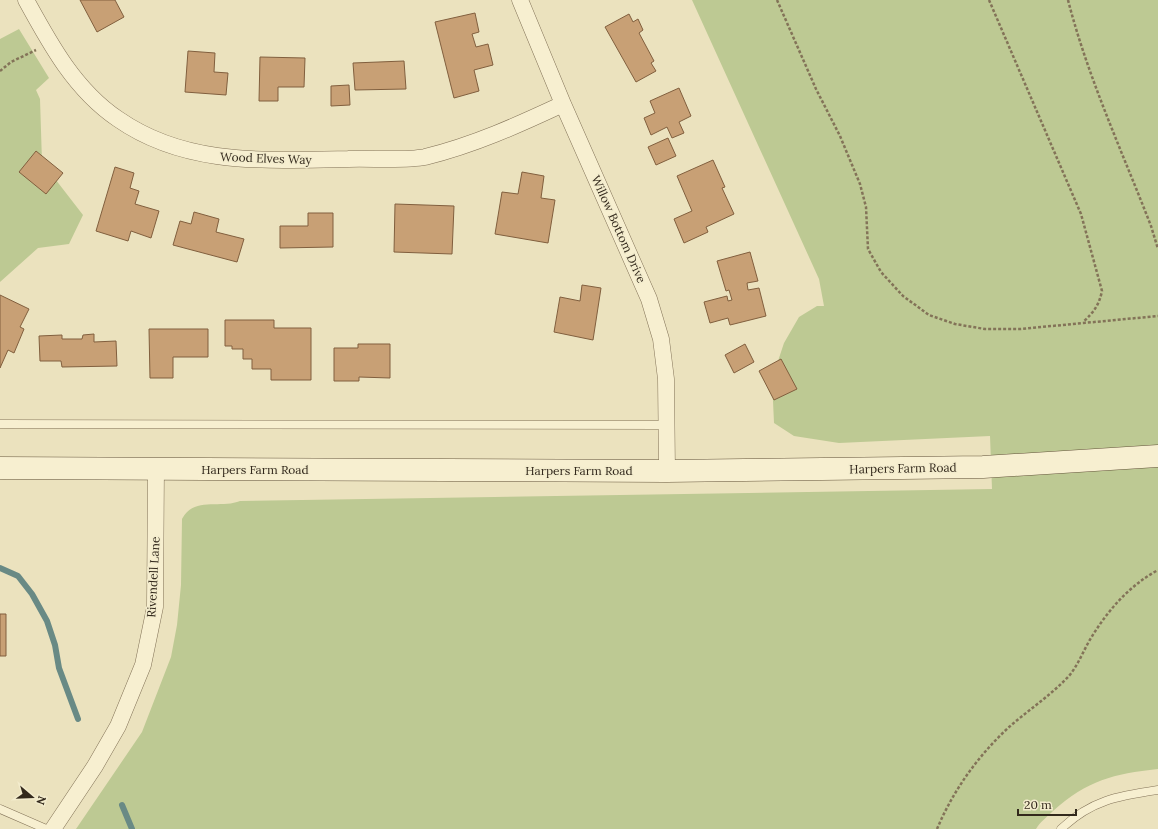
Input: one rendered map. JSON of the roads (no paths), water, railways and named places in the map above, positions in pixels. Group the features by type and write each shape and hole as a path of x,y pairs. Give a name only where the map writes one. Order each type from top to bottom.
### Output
{"main road":[{"name":"Harpers Farm Road","path":"0,468 667,471 983,467 1158,456"}],"street":[{"name":"Wood Elves Way","path":"26,0 50,43 76,80 98,104 118,119 166,144 191,152 225,158 258,160 422,157 492,136 563,104"},
{"name":"Willow Bottom Drive","path":"520,0 563,104 649,298 661,339 666,379 667,471"},
{"name":"Rivendell Lane","path":"53,829 95,766 118,726 143,666 155,607 156,468"}],"lane":[{"path":"0,424 667,425"},
{"path":"1061,829 1074,816 1092,805 1111,798 1158,790"},
{"path":"0,809 46,829"}],"waterway":[{"path":"0,568 18,576 32,594 47,621 55,645 59,668 78,719"},
{"path":"122,805 132,829"}]}
